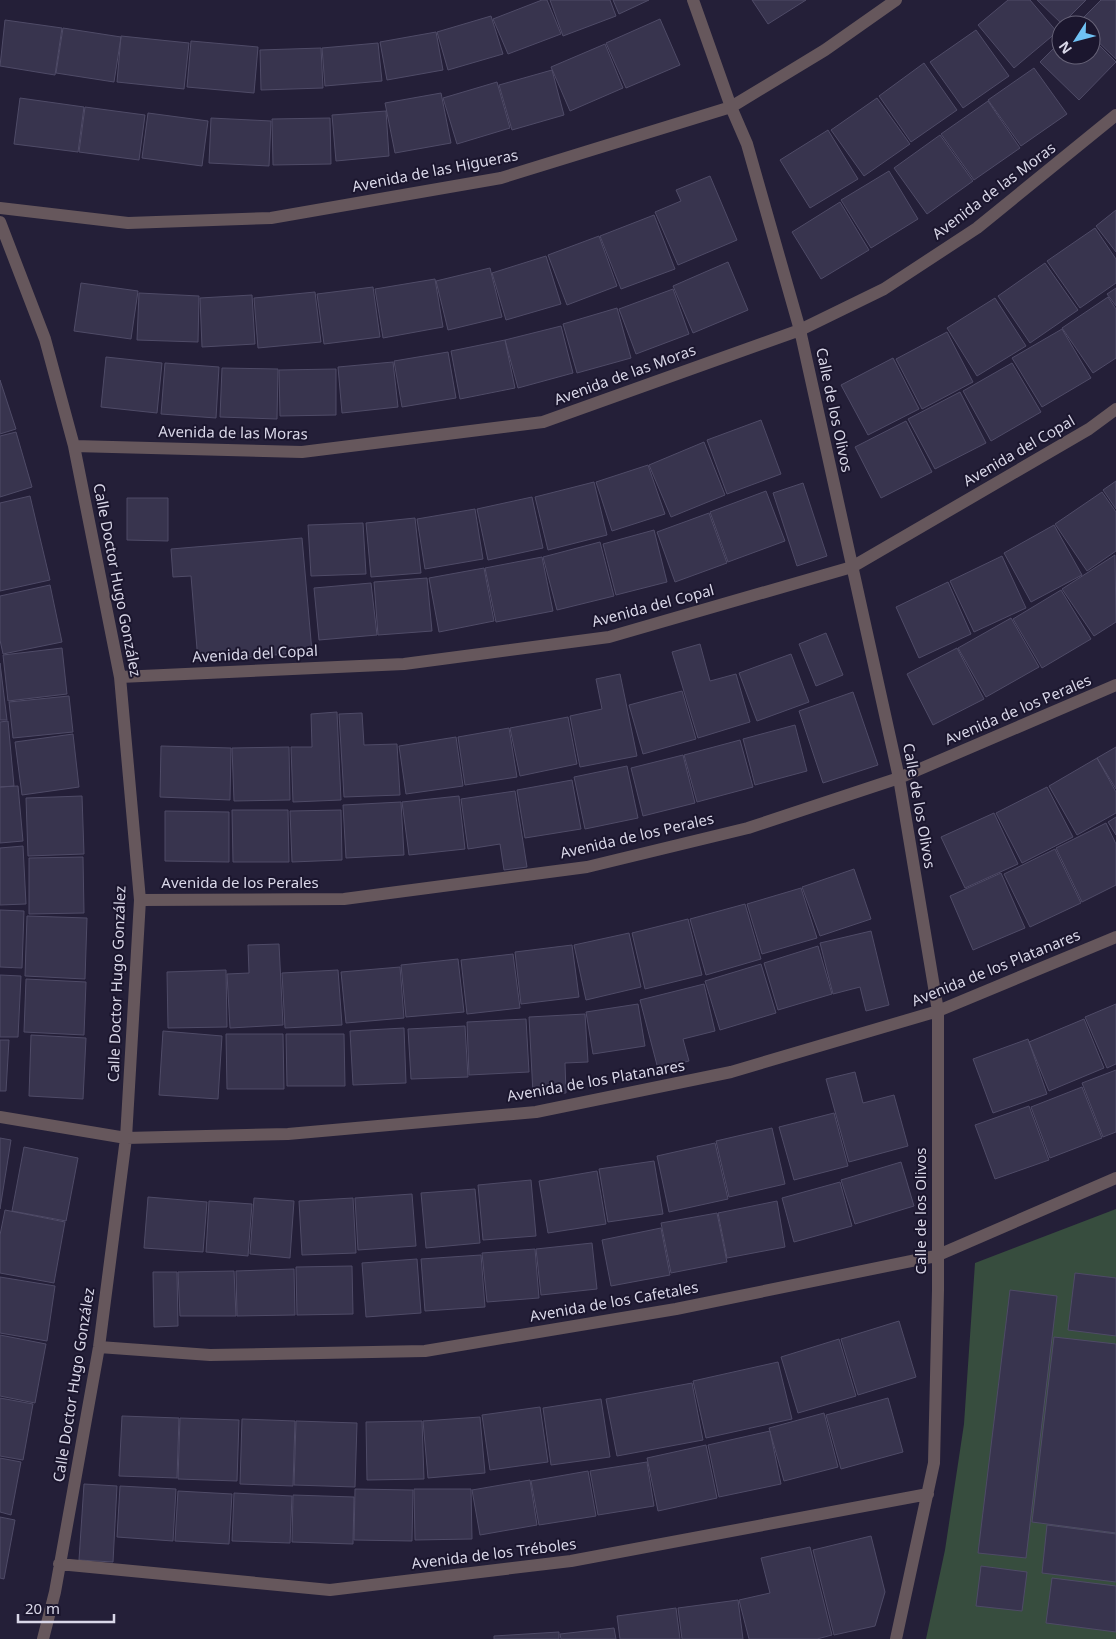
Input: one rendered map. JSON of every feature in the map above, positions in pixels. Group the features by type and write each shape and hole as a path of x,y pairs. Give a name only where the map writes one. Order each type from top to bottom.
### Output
{"street":[{"name":"Calle de los Olivos","path":"693,0 731,107 747,144 800,330 899,778 938,1011 934,1463 896,1639"},
{"name":"Avenida de las Higueras","path":"0,208 128,223 271,218 501,178 731,107 825,50 896,0"},
{"name":"Avenida de las Moras","path":"74,446 302,452 543,422 800,330 884,289 978,228 1116,115"},
{"name":"Calle Doctor Hugo González","path":"0,222 45,339 74,446 120,677 140,900 126,1138 99,1347 59,1564 56,1592 44,1639"},
{"name":"Avenida del Copal","path":"120,677 404,664 609,637 852,567 1089,429 1116,409"},
{"name":"Avenida de los Perales","path":"140,900 344,900 587,867 748,828 899,778 1116,685"},
{"name":"Avenida de los Platanares","path":"0,1117 126,1138 288,1134 536,1112 731,1072 938,1011 1116,937"},
{"name":"Avenida de los Cafetales","path":"99,1347 210,1355 425,1351 676,1309 936,1256 1116,1178"},
{"name":"Avenida de los Tréboles","path":"59,1564 330,1590 571,1561 928,1494"}],"green space":[{"path":"1116,1209 1116,1639 926,1639 945,1550 964,1424 975,1263"}],"building":[{"path":"542,0 547,0 561,34 508,54 493,19"},
{"path":"550,0 610,0 616,16 563,36"},
{"path":"613,0 649,0 619,14"},
{"path":"752,0 806,0 768,24"},
{"path":"1008,0 1030,0 1051,25 1051,37 1014,68 978,25"},
{"path":"1037,0 1086,0 1071,15 1053,15"},
{"path":"1101,0 1116,0 1116,59 1101,45 1101,15 1086,15"},
{"path":"491,16 503,54 448,70 437,32"},
{"path":"660,19 680,65 626,88 606,43"},
{"path":"5,20 62,28 55,75 0,66"},
{"path":"63,28 121,37 114,82 56,73"},
{"path":"976,30 1009,76 963,108 930,62"},
{"path":"436,32 443,70 387,80 380,42"},
{"path":"121,36 189,43 184,89 117,82"},
{"path":"191,41 258,47 254,93 187,87"},
{"path":"378,43 382,81 325,86 322,48"},
{"path":"605,44 623,88 570,111 551,67"},
{"path":"1101,47 1116,62 1079,100 1040,62 1051,51 1051,65 1101,65"},
{"path":"321,48 323,88 261,90 260,50"},
{"path":"924,63 957,110 911,142 879,96"},
{"path":"1034,68 1067,114 1021,146 988,100"},
{"path":"552,70 564,115 512,130 499,85"},
{"path":"497,82 510,128 457,144 443,98"},
{"path":"441,93 451,143 395,153 385,103"},
{"path":"20,98 84,107 78,152 14,144"},
{"path":"877,98 910,144 864,176 831,130"},
{"path":"988,101 1020,148 974,180 941,134"},
{"path":"85,107 145,115 139,160 79,152"},
{"path":"386,111 389,156 336,161 332,115"},
{"path":"148,113 208,121 202,166 142,158"},
{"path":"211,118 271,121 269,166 209,163"},
{"path":"330,118 331,164 273,165 272,119"},
{"path":"828,130 858,179 810,208 780,160"},
{"path":"940,135 973,181 927,214 894,168"},
{"path":"889,171 918,219 871,248 841,200"},
{"path":"710,176 737,240 678,265 655,212 681,201 676,190"},
{"path":"840,202 869,250 821,279 792,232"},
{"path":"1116,210 1116,252 1096,226"},
{"path":"654,215 675,269 621,289 600,236"},
{"path":"1095,228 1116,259 1116,283 1080,308 1047,261"},
{"path":"599,236 617,286 567,305 548,255"},
{"path":"546,256 561,304 506,320 492,273"},
{"path":"728,262 748,310 693,333 673,286"},
{"path":"1045,263 1078,310 1030,343 998,296"},
{"path":"490,268 502,317 448,330 436,281"},
{"path":"435,279 443,327 383,338 375,289"},
{"path":"81,283 138,291 131,339 74,331"},
{"path":"373,287 380,337 324,344 317,294"},
{"path":"1116,288 1116,306 1107,294"},
{"path":"673,289 689,334 636,354 619,309"},
{"path":"315,292 321,342 258,348 254,298"},
{"path":"139,293 199,296 198,342 137,340"},
{"path":"252,295 255,344 202,347 200,298"},
{"path":"1108,297 1116,309 1116,358 1093,373 1062,328"},
{"path":"995,298 1026,346 977,376 947,328"},
{"path":"617,308 631,358 577,373 563,324"},
{"path":"561,326 573,373 518,388 505,340"},
{"path":"1062,329 1091,378 1042,407 1012,358"},
{"path":"947,332 973,382 922,409 896,359"},
{"path":"505,340 515,388 460,399 451,351"},
{"path":"448,352 456,398 402,407 394,361"},
{"path":"106,357 162,363 157,413 101,407"},
{"path":"893,358 919,409 868,435 841,385"},
{"path":"393,362 398,407 342,413 338,367"},
{"path":"165,363 219,367 216,418 161,414"},
{"path":"1012,363 1041,412 991,441 963,391"},
{"path":"222,368 278,369 277,419 220,417"},
{"path":"336,369 336,415 280,416 279,370"},
{"path":"0,380 16,429 0,434"},
{"path":"960,392 986,443 935,469 908,419"},
{"path":"761,420 781,474 727,494 707,440"},
{"path":"906,421 932,472 881,498 855,447"},
{"path":"16,432 32,487 0,497 0,436"},
{"path":"704,442 725,495 671,517 649,465"},
{"path":"648,465 665,514 612,531 596,482"},
{"path":"1116,481 1116,509 1103,490"},
{"path":"594,482 607,535 548,550 535,497"},
{"path":"803,483 827,556 797,566 773,493"},
{"path":"766,491 785,541 728,562 710,512"},
{"path":"1102,492 1116,512 1116,551 1087,571 1055,524"},
{"path":"30,496 50,580 0,591 0,503"},
{"path":"532,497 543,548 488,560 477,509"},
{"path":"127,498 168,498 168,541 127,540"},
{"path":"475,509 483,559 425,569 417,519"},
{"path":"709,513 727,563 675,582 657,532"},
{"path":"415,518 421,573 371,577 366,523"},
{"path":"363,523 366,574 311,576 308,525"},
{"path":"1054,525 1082,575 1031,602 1004,553"},
{"path":"654,530 667,582 616,595 603,544"},
{"path":"302,538 312,652 198,661 191,576 173,577 171,549"},
{"path":"600,542 614,596 557,610 543,557"},
{"path":"1115,555 1116,622 1094,636 1062,589"},
{"path":"1002,556 1026,608 974,632 950,581"},
{"path":"542,557 553,611 496,622 485,568"},
{"path":"484,568 494,621 439,632 429,578"},
{"path":"427,578 432,631 378,635 374,582"},
{"path":"948,582 971,634 919,658 896,607"},
{"path":"371,583 377,635 319,640 314,588"},
{"path":"50,585 62,642 3,654 0,640 0,596"},
{"path":"1061,590 1091,639 1042,668 1013,619"},
{"path":"1011,618 1039,667 986,697 958,648"},
{"path":"826,633 843,675 816,686 799,644"},
{"path":"700,644 710,681 736,674 750,722 698,738 672,652"},
{"path":"62,648 67,694 8,701 3,655"},
{"path":"957,648 984,699 933,725 907,674"},
{"path":"791,654 809,702 757,721 739,673"},
{"path":"0,663 7,720 0,720"},
{"path":"620,674 637,756 580,767 570,716 602,709 596,679"},
{"path":"682,691 696,739 643,754 629,705"},
{"path":"853,692 878,765 823,783 799,711"},
{"path":"69,696 73,732 13,738 9,702"},
{"path":"337,712 341,800 293,802 291,747 312,747 311,714"},
{"path":"362,713 364,745 397,744 400,795 344,797 339,714"},
{"path":"568,717 577,764 520,776 510,728"},
{"path":"8,721 14,786 0,787 0,722"},
{"path":"795,725 807,771 755,785 743,739"},
{"path":"509,728 517,777 465,785 458,737"},
{"path":"73,734 79,787 22,795 15,742"},
{"path":"456,737 463,786 406,794 399,746"},
{"path":"740,740 753,787 697,802 684,755"},
{"path":"161,746 231,748 230,800 160,797"},
{"path":"289,747 290,800 234,801 232,748"},
{"path":"1116,747 1116,789 1097,758"},
{"path":"683,755 695,803 643,816 631,768"},
{"path":"1097,758 1116,792 1116,813 1077,835 1049,786"},
{"path":"627,766 638,818 585,829 574,777"},
{"path":"572,780 581,829 525,838 517,790"},
{"path":"18,786 23,841 0,843 0,787"},
{"path":"1047,787 1073,837 1022,863 996,813"},
{"path":"515,791 527,867 504,870 500,844 468,849 461,799"},
{"path":"82,796 84,854 28,856 26,798"},
{"path":"459,796 465,849 409,855 402,802"},
{"path":"401,802 404,855 346,858 343,805"},
{"path":"232,810 288,810 289,862 233,862"},
{"path":"341,810 342,860 292,862 290,811"},
{"path":"165,811 229,812 229,862 165,861"},
{"path":"994,813 1018,864 965,888 941,837"},
{"path":"1116,817 1116,835 1108,822"},
{"path":"1106,823 1116,844 1116,885 1082,902 1056,848"},
{"path":"23,846 26,904 0,905 0,848"},
{"path":"1055,849 1081,903 1030,927 1004,874"},
{"path":"83,857 84,913 29,914 29,858"},
{"path":"854,869 871,919 820,936 802,887"},
{"path":"1001,873 1025,928 973,950 950,896"},
{"path":"801,888 817,938 762,954 747,904"},
{"path":"745,904 761,959 706,975 690,919"},
{"path":"0,910 24,911 22,968 0,967"},
{"path":"27,916 87,918 85,979 25,976"},
{"path":"688,919 702,975 645,989 632,933"},
{"path":"871,931 889,1005 866,1011 860,987 833,994 820,943"},
{"path":"629,933 641,987 586,1000 574,945"},
{"path":"279,944 283,1025 230,1028 227,974 249,973 248,945"},
{"path":"572,945 579,997 521,1004 515,952"},
{"path":"818,946 832,994 778,1010 764,963"},
{"path":"513,954 520,1008 467,1014 461,960"},
{"path":"458,959 464,1012 406,1017 401,965"},
{"path":"761,964 776,1013 720,1030 705,981"},
{"path":"400,967 404,1018 346,1023 341,972"},
{"path":"226,970 227,1027 168,1028 167,972"},
{"path":"338,970 342,1025 285,1028 282,973"},
{"path":"0,975 21,976 18,1037 0,1037"},
{"path":"26,979 86,982 84,1035 24,1032"},
{"path":"704,984 715,1031 683,1039 689,1061 658,1069 640,1000"},
{"path":"638,1004 645,1046 593,1054 586,1012"},
{"path":"1116,1004 1116,1064 1107,1068 1085,1017"},
{"path":"585,1014 588,1062 565,1063 566,1093 533,1094 529,1017"},
{"path":"526,1019 529,1072 469,1075 467,1022"},
{"path":"1084,1019 1104,1068 1049,1091 1029,1042"},
{"path":"465,1026 468,1077 411,1079 408,1029"},
{"path":"404,1028 406,1083 353,1085 350,1031"},
{"path":"163,1031 222,1036 218,1099 159,1095"},
{"path":"226,1034 283,1034 284,1089 227,1089"},
{"path":"286,1034 344,1034 345,1086 287,1086"},
{"path":"31,1035 86,1038 83,1099 29,1096"},
{"path":"1028,1039 1047,1094 993,1113 973,1059"},
{"path":"0,1040 9,1040 6,1091 0,1091"},
{"path":"1116,1070 1116,1132 1103,1137 1082,1083"},
{"path":"855,1072 863,1103 894,1095 908,1146 849,1162 826,1079"},
{"path":"1082,1087 1102,1138 1050,1158 1031,1107"},
{"path":"1029,1106 1049,1160 995,1179 975,1125"},
{"path":"834,1113 848,1166 794,1180 779,1127"},
{"path":"772,1128 785,1184 729,1197 716,1141"},
{"path":"0,1138 11,1140 0,1209"},
{"path":"715,1143 728,1199 669,1212 657,1156"},
{"path":"24,1147 78,1158 66,1221 12,1211"},
{"path":"654,1161 663,1214 608,1222 599,1169"},
{"path":"901,1162 914,1206 855,1224 841,1180"},
{"path":"597,1171 606,1224 548,1233 539,1181"},
{"path":"531,1180 536,1236 483,1240 478,1185"},
{"path":"840,1182 852,1226 794,1242 782,1198"},
{"path":"475,1189 480,1243 426,1248 421,1193"},
{"path":"412,1194 416,1246 358,1250 355,1198"},
{"path":"148,1197 207,1202 203,1252 144,1248"},
{"path":"254,1198 294,1201 290,1258 250,1254"},
{"path":"353,1198 356,1253 302,1255 299,1201"},
{"path":"209,1201 252,1204 248,1256 206,1252"},
{"path":"777,1201 785,1247 727,1258 718,1213"},
{"path":"5,1210 65,1222 54,1283 0,1273 0,1235"},
{"path":"717,1213 727,1262 671,1273 661,1223"},
{"path":"661,1228 670,1275 611,1286 602,1240"},
{"path":"592,1243 597,1289 541,1295 536,1249"},
{"path":"535,1249 539,1298 487,1302 482,1253"},
{"path":"481,1255 485,1307 425,1311 421,1259"},
{"path":"417,1259 421,1313 366,1317 362,1263"},
{"path":"352,1266 353,1314 297,1315 296,1267"},
{"path":"294,1269 295,1315 237,1316 236,1271"},
{"path":"234,1271 236,1316 180,1316 178,1272"},
{"path":"153,1272 177,1272 178,1326 154,1327"},
{"path":"1075,1273 1116,1278 1116,1336 1068,1330"},
{"path":"0,1277 55,1286 47,1341 0,1333"},
{"path":"1010,1290 1057,1296 1026,1558 978,1553"},
{"path":"899,1321 916,1377 858,1395 841,1339"},
{"path":"0,1335 46,1344 35,1403 0,1396"},
{"path":"1054,1337 1116,1344 1116,1533 1032,1522"},
{"path":"839,1339 856,1396 798,1413 781,1357"},
{"path":"778,1362 792,1419 706,1438 693,1381"},
{"path":"692,1383 703,1440 617,1456 606,1399"},
{"path":"0,1398 33,1404 23,1460 0,1456"},
{"path":"888,1398 903,1452 841,1469 826,1415"},
{"path":"601,1399 610,1457 551,1465 543,1408"},
{"path":"540,1407 548,1462 490,1470 482,1415"},
{"path":"824,1413 838,1467 784,1481 769,1428"},
{"path":"122,1416 179,1418 177,1478 119,1476"},
{"path":"480,1417 485,1473 428,1478 423,1421"},
{"path":"180,1418 239,1420 237,1481 178,1479"},
{"path":"242,1419 295,1421 293,1486 240,1484"},
{"path":"296,1421 357,1423 355,1487 294,1485"},
{"path":"422,1421 424,1479 367,1480 366,1422"},
{"path":"770,1431 781,1484 719,1497 708,1445"},
{"path":"706,1445 717,1498 658,1511 647,1458"},
{"path":"0,1458 21,1462 11,1515 0,1512"},
{"path":"647,1462 654,1506 598,1515 590,1471"},
{"path":"588,1471 596,1516 539,1525 531,1481"},
{"path":"530,1480 537,1525 480,1535 472,1490"},
{"path":"84,1484 117,1486 113,1562 79,1560"},
{"path":"120,1486 176,1489 173,1541 117,1537"},
{"path":"355,1489 413,1490 412,1541 354,1540"},
{"path":"414,1489 471,1489 472,1539 415,1540"},
{"path":"178,1491 232,1494 229,1544 175,1541"},
{"path":"234,1493 292,1496 290,1543 232,1541"},
{"path":"293,1495 354,1497 353,1544 292,1542"},
{"path":"0,1517 15,1520 4,1579 0,1578"},
{"path":"1047,1525 1116,1534 1116,1582 1042,1573"},
{"path":"871,1536 885,1592 875,1626 834,1635 813,1550"},
{"path":"810,1547 832,1635 817,1639 749,1639 739,1600 770,1593 761,1558"},
{"path":"981,1566 1027,1572 1022,1611 976,1606"},
{"path":"1052,1578 1116,1586 1116,1632 1046,1623"},
{"path":"738,1600 743,1639 682,1639 678,1608"},
{"path":"676,1608 680,1639 620,1639 617,1616"},
{"path":"614,1628 616,1639 561,1639 560,1634"},
{"path":"559,1632 559,1639 494,1639 494,1636"}]}
